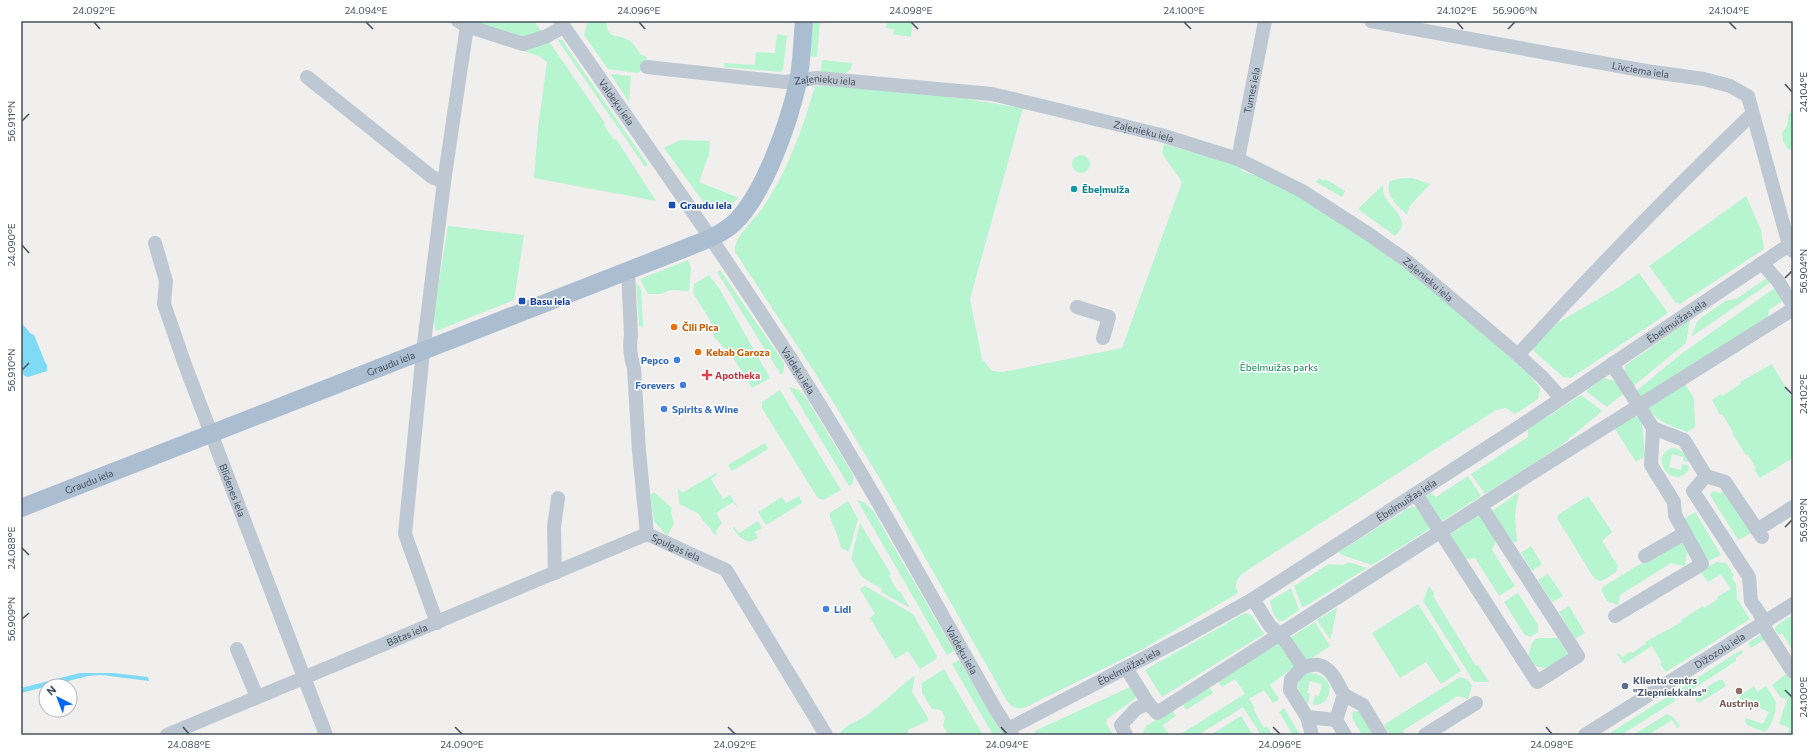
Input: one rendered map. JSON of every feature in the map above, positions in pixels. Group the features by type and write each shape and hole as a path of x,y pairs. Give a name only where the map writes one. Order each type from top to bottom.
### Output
{"main road":[{"name":"Graudu iela","path":"21,508 710,239 734,223 745,211 758,191 783,132 798,81 804,21"}],"street":[{"name":"Tumes iela","path":"1238,160 1265,21"},
{"name":"Līvciema iela","path":"1371,21 1646,72 1704,79 1730,86 1748,96 1791,248"},
{"path":"437,623 405,534 423,351 463,23 523,44 547,36 562,24"},
{"name":"Valdeķu iela","path":"562,24 769,326 834,429 1010,732"},
{"name":"Zaļenieku iela","path":"647,67 785,82 817,78 998,95 1161,135 1238,160 1302,190 1367,233 1410,264 1518,355 1542,377 1561,398"},
{"path":"307,77 432,177 444,182"},
{"path":"1518,355 1578,289 1752,114"},
{"name":"Blīdenes iela","path":"155,243 166,282 164,304 185,365 326,735"},
{"name":"Ēbelmuižas iela","path":"1010,732 1126,668 1185,638 1253,599 1416,494 1762,263 1791,248"},
{"path":"1762,263 1778,281 1793,305"},
{"name":"Spulgas iela","path":"628,271 631,335 629,345 630,356 634,368 639,451 647,534 726,570 823,734"},
{"path":"1077,307 1110,317 1103,338"},
{"path":"1126,668 1148,703 1157,713 1793,309"},
{"path":"1612,364 1652,428 1651,465 1674,502 1675,515 1702,564 1615,616"},
{"path":"1652,428 1684,440 1706,476 1725,482 1760,533 1793,507"},
{"path":"1674,502 1693,491 1706,476"},
{"path":"1693,491 1749,577 1751,601 1760,614 1762,623 1793,672"},
{"path":"1416,494 1537,682 1578,656 1481,506"},
{"path":"555,573 554,527 558,498"},
{"path":"1645,556 1685,533"},
{"name":"Bātas iela","path":"167,735 647,534"},
{"path":"1253,599 1270,626 1281,635 1303,667"},
{"name":"Dižozolu iela","path":"1585,735 1793,604"},
{"path":"237,649 257,697"},
{"path":"1312,735 1307,717 1290,690 1291,679 1303,667 1318,664 1327,669 1334,676 1344,695 1363,705 1381,735"},
{"path":"1344,695 1336,720 1345,735"},
{"path":"1126,735 1121,725 1136,709 1148,703"},
{"path":"1425,735 1476,703"},
{"path":"1307,717 1336,720"}],"green space":[{"path":"474,21 534,21 542,32 520,38"},
{"path":"588,21 606,21 607,27 611,34 630,41 641,55 646,56 647,61 644,68 638,73 608,69 584,35"},
{"path":"811,21 820,21 817,57 807,56"},
{"path":"887,21 913,21 911,37 893,34 894,29 886,28"},
{"path":"777,34 787,36 783,69 781,72 724,67 724,63 755,65 756,52 775,53"},
{"path":"477,36 548,40 605,123 604,125 614,140 616,139 656,201 534,178 538,128 547,62 539,56"},
{"path":"557,39 562,40 648,165 645,167"},
{"path":"822,60 852,63 849,71 841,74 821,71"},
{"path":"611,75 631,76 629,102"},
{"name":"Ēbelmuižas parks","path":"815,86 915,92 1015,107 1018,105 1023,108 970,299 982,359 992,371 1003,372 1122,348 1182,182 1162,153 1164,144 1239,166 1242,171 1266,179 1316,205 1409,271 1526,371 1540,388 1538,399 1515,414 1506,408 1496,410 1243,573 1236,582 1238,593 1141,650 1026,707 1013,707 1007,701 879,477 814,371 735,252 737,241 744,230 762,209 787,165 800,134"},
{"path":"1793,109 1793,151 1787,148 1783,141 1782,133 1787,126 1789,114"},
{"path":"680,140 710,141 709,154 699,182 739,198 725,209 710,211 664,148"},
{"path":"1077,155 1085,155 1090,160 1088,171 1085,173 1077,173 1072,168 1072,160"},
{"path":"1319,178 1324,181 1325,179 1345,191 1342,197 1316,182"},
{"path":"1403,178 1412,178 1430,184 1409,207 1407,215 1390,196 1389,191 1390,181"},
{"path":"1383,185 1384,193 1387,199 1400,217 1402,223 1401,229 1395,236 1358,209"},
{"path":"1746,196 1761,230 1764,249 1680,304 1676,303 1649,266"},
{"path":"448,226 524,235 514,300 436,331 433,318"},
{"path":"688,260 691,268 689,291 670,290 661,294 648,294 640,279"},
{"path":"720,270 784,363 784,371 781,375 717,272"},
{"path":"1639,273 1668,313 1571,378 1563,377 1532,348 1557,323 1619,287"},
{"path":"709,275 720,290 770,378 752,388 732,356 714,337 710,320 693,293 694,284"},
{"path":"1767,278 1771,282 1691,337 1697,322 1701,318 1725,301 1736,299"},
{"path":"636,282 641,289 643,327 639,326"},
{"path":"1776,287 1783,296 1781,302 1769,310 1768,319 1641,400 1635,392 1681,354"},
{"path":"1690,320 1686,343 1632,387 1625,374 1626,365"},
{"path":"1772,364 1793,400 1793,458 1760,478 1748,455 1746,455 1712,400 1721,394 1722,396 1741,384 1740,382"},
{"path":"1604,378 1618,382 1624,393 1607,407 1586,391"},
{"path":"1685,384 1694,398 1695,427 1687,432 1661,421 1648,408"},
{"path":"789,387 799,390 806,398 853,475 854,479 851,485 849,486"},
{"path":"780,390 841,490 825,499 822,500 817,497 762,408 762,402"},
{"path":"1581,395 1601,410 1601,412 1559,447 1485,494 1471,474 1528,437 1528,429"},
{"path":"1634,416 1639,418 1642,423 1645,456 1636,462 1615,429"},
{"path":"765,443 768,449 732,471 728,465"},
{"path":"1672,448 1678,449 1682,452 1689,462 1683,461 1684,457 1672,454 1669,467 1681,470 1682,464 1689,466 1688,471 1681,476 1675,477 1669,474 1662,464 1662,457 1665,452"},
{"path":"716,473 717,475 711,479 723,499 730,495 739,509 733,502 716,513 722,523 716,531 717,536 711,531 698,513 679,504 678,488 682,493"},
{"path":"1468,476 1481,496 1439,523 1425,502 1426,496 1431,493 1436,497"},
{"path":"1723,486 1751,533 1738,540 1710,495 1713,491 1721,493"},
{"path":"654,492 672,508 671,512 674,524 667,536 654,521 650,495"},
{"path":"1519,492 1515,515 1517,541 1513,543 1492,511"},
{"path":"799,496 802,503 766,525 758,512 782,497 786,503"},
{"path":"1588,496 1612,532 1602,541 1618,566 1616,572 1602,581 1596,580 1592,575 1557,518 1559,514"},
{"path":"857,500 864,502 873,511 954,651 947,655"},
{"path":"848,501 858,519 849,552 841,548 830,517 830,513"},
{"path":"1412,506 1419,509 1431,528 1372,565 1342,555 1339,552"},
{"path":"1695,512 1721,555 1708,561 1683,520"},
{"path":"1479,515 1484,518 1497,538 1492,550 1515,586 1499,596 1475,558 1463,560 1449,535"},
{"path":"758,521 762,528 755,532 758,538 750,542 740,537 733,528 734,527 739,533"},
{"path":"860,523 891,574 889,576 898,592 900,591 910,608 881,592 882,589 862,577 851,559"},
{"path":"1681,540 1687,552 1685,566 1671,563 1620,595 1618,605 1607,601 1601,590 1604,586"},
{"path":"1531,546 1542,564 1532,571 1521,553"},
{"path":"1349,562 1367,568 1302,607 1294,586 1329,564 1343,565"},
{"path":"1717,562 1726,563 1734,575 1732,578 1736,584 1737,599 1750,619 1666,672 1660,664 1662,663 1652,646 1624,664 1617,654 1619,653 1622,657 1631,651 1632,653 1646,644 1645,642 1682,622 1681,620 1703,606 1704,608 1718,599 1717,597 1731,589 1721,574 1708,582 1700,571"},
{"path":"1548,574 1563,596 1552,602 1538,580"},
{"path":"865,586 913,614 937,656 936,659 920,669 908,651 895,659 870,618 875,614 860,589"},
{"path":"1429,586 1435,595 1433,596 1476,666 1478,665 1489,682 1474,682 1423,601"},
{"path":"1291,588 1299,610 1283,621 1279,621 1273,613 1270,601"},
{"path":"1518,593 1538,625 1538,632 1530,637 1524,634 1504,602"},
{"path":"1418,604 1461,671 1441,684 1426,662 1400,678 1372,633"},
{"path":"1569,606 1585,633 1575,639 1559,612"},
{"path":"1337,608 1331,638 1330,639 1317,620"},
{"path":"1245,613 1251,615 1264,634 1162,697 1145,670"},
{"path":"1789,617 1793,620 1793,651 1782,633 1779,635 1775,630 1776,626"},
{"path":"1315,622 1330,646 1308,661 1304,660 1291,637"},
{"path":"1762,634 1793,683 1793,735 1788,734 1790,728 1779,724 1787,699 1781,698 1772,685 1786,674 1764,640 1751,648 1748,643"},
{"path":"1558,638 1569,656 1553,666 1544,668 1533,664 1527,660 1532,643 1536,639"},
{"path":"1280,643 1295,666 1270,685 1279,699 1273,703 1264,690 1249,699 1264,728 1267,726 1272,735 1261,735 1243,707 1198,735 1179,735 1245,694 1235,679 1222,687 1218,681"},
{"path":"1741,650 1743,653 1736,657 1736,661 1681,697 1678,697 1677,692 1683,687"},
{"path":"959,660 1003,735 993,735 952,664"},
{"path":"944,669 983,735 949,735 943,726 945,718 941,710 932,709 922,693 922,683"},
{"path":"1310,673 1319,675 1326,680 1329,685 1330,691 1328,697 1319,704 1313,705 1315,695 1319,696 1322,684 1310,681 1307,693 1310,694 1308,704 1300,694 1298,686 1300,678 1302,674"},
{"path":"915,675 912,692 928,718 928,721 908,730 908,735 839,735 843,729 871,712"},
{"path":"1460,677 1467,679 1472,686 1468,699 1458,696 1402,731 1404,732 1403,735 1390,735 1384,726 1385,724"},
{"path":"1719,680 1723,680 1726,686 1699,703 1698,701 1696,702 1696,698 1700,692"},
{"path":"1754,686 1757,692 1766,686 1776,702 1771,723 1764,732 1747,725 1745,721 1746,718 1763,724 1769,712 1739,699 1741,695"},
{"path":"1130,687 1137,697 1107,719 1106,723 1113,735 1034,735 1035,731"},
{"path":"1209,687 1213,693 1186,710 1182,703"},
{"path":"1670,695 1674,697 1675,701 1621,735 1607,735"},
{"path":"1284,708 1300,735 1293,735 1279,712"},
{"path":"1172,710 1176,716 1163,725 1169,735 1142,735 1146,726"},
{"path":"1353,711 1361,712 1375,735 1362,735 1352,718"},
{"path":"1667,714 1673,717 1680,726 1677,728 1672,720 1648,735 1633,735"},
{"path":"1241,716 1253,735 1210,735"}],"water":[{"path":"21,322 30,333 34,335 47,365 47,371 28,377 21,372"},
{"path":"80,673 113,673 148,677 149,681 101,675 78,679 60,678"},
{"path":"38,684 38,689 21,693 21,688"}],"place":[{"name":"Ēbeļmuiža","path":"1074,189"},
{"name":"Graudu iela","path":"672,205"},
{"name":"Basu iela","path":"522,301"},
{"name":"Čili Pica","path":"674,327"},
{"name":"Kebab Garoza","path":"698,352"},
{"name":"Pepco","path":"677,360"},
{"name":"Apotheka","path":"707,375"},
{"name":"Forevers","path":"683,385"},
{"name":"Spirits & Wine","path":"664,409"},
{"name":"Lidl","path":"826,609"},
{"name":"Klientu centrs \"Ziepniekkalns\"","path":"1625,686"},
{"name":"Austriņa","path":"1739,691"}]}
